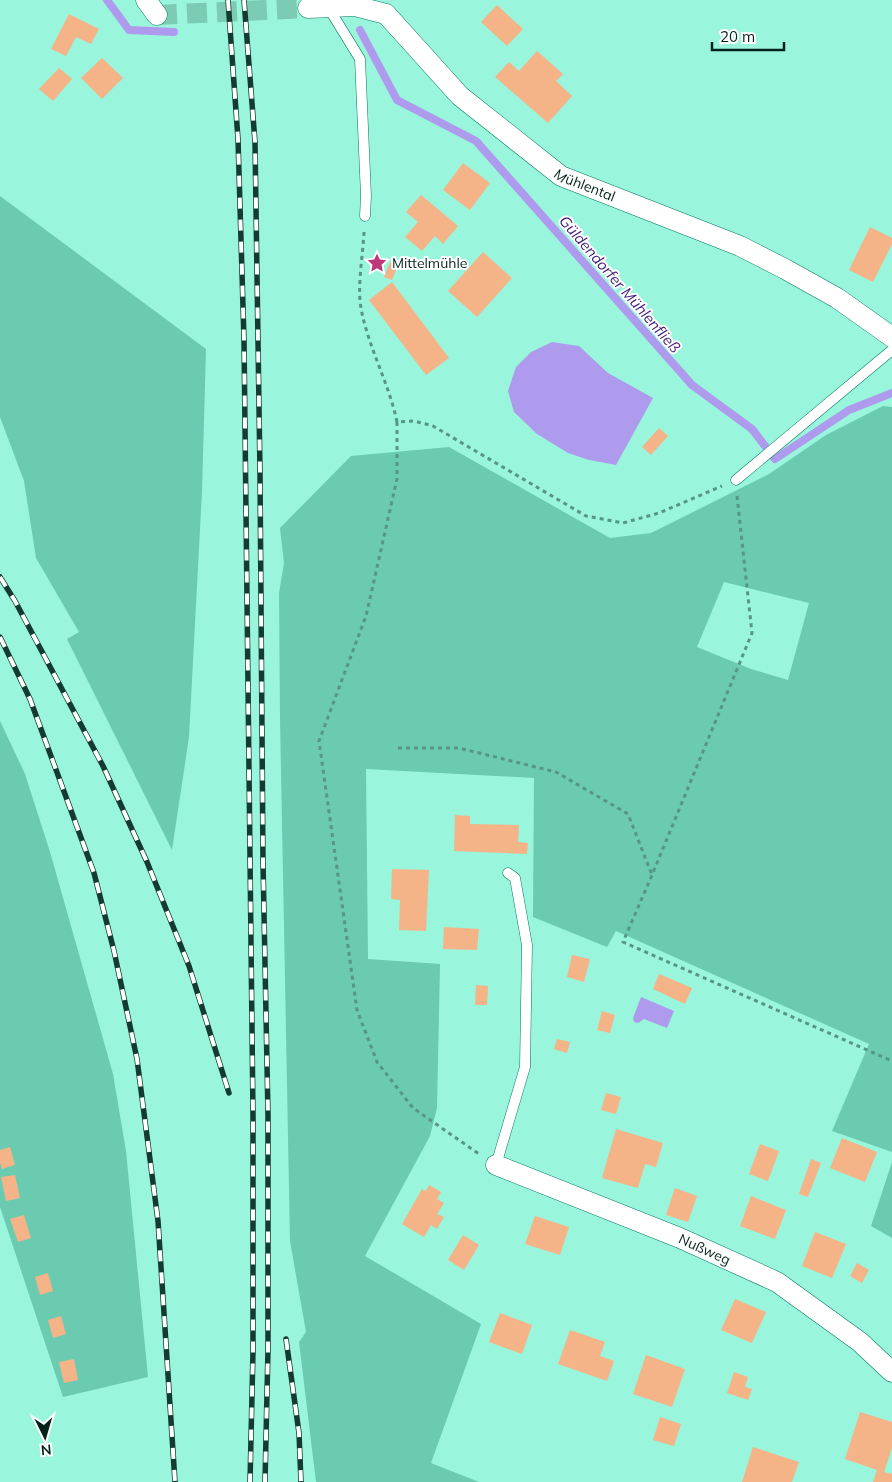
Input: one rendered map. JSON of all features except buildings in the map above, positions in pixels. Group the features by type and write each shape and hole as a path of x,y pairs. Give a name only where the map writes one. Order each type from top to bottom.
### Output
{"street":[{"name":"Mühlental","path":"308,8 355,6 386,14 460,96 561,176 740,246 786,268 837,298 892,337"},
{"name":"Nußweg","path":"496,1165 680,1238 778,1282 860,1342 892,1372"}],"lane":[{"path":"328,7 360,59 366,196 365,216"},
{"path":"736,480 892,350"},
{"path":"496,1165 525,1067 527,945 515,878 508,873"}],"path":[{"path":"365,216 360,307 393,402 397,422 397,479 366,616 319,741 320,751 357,1010 378,1062 413,1108 496,1165"},
{"path":"397,422 414,421 433,426 586,516 624,523 659,513 736,480 752,634 623,942 891,1060 892,1053"},
{"path":"398,748 459,748 556,772 628,814 652,875"}],"green space":[{"path":"0,196 206,349 202,491 189,737 172,850 67,639 79,632 36,558 24,481 0,417"},
{"path":"883,406 892,407 892,1152 832,1131 869,1044 616,931 607,947 533,917 534,778 366,769 368,959 440,964 437,1108 430,1136 365,1256 481,1324 431,1463 479,1482 316,1482 299,1342 306,1332 290,1241 280,718 279,593 284,563 280,528 351,456 449,447 610,538 651,533 769,474 826,435","holes":["724,582 809,603 788,680 751,669 697,647"]},
{"path":"0,721 25,774 50,852 113,1074 126,1151 148,1377 63,1397 0,1207"},
{"path":"892,1162 892,1238 871,1226"}],"shaded area":[{"path":"552,342 579,346 608,373 653,398 616,465 589,460 568,453 537,434 514,412 508,391 516,367 531,352"},
{"path":"641,997 674,1011 667,1028 644,1019 638,1023 634,1022 633,1018"}],"waterway":[{"name":"Güldendorfer Mühlenfließ","path":"107,0 129,30 174,32"},
{"name":"Güldendorfer Mühlenfließ","path":"360,30 397,100 476,141 692,385 752,429 775,459 849,410 892,393"}],"tunnel":[{"path":"157,15 308,8"}],"railway":[{"path":"228,0 238,139 244,340 253,1115 253,1351 250,1482"},
{"path":"244,0 255,142 260,473 263,862 268,1115 268,1349 265,1482"},
{"path":"0,577 15,601 103,766 147,862 189,966 229,1093"},
{"path":"0,637 30,699 94,873 114,951 137,1059 158,1221 175,1482"},
{"path":"286,1339 299,1433 301,1482"}],"place":[{"name":"Mittelmühle","path":"377,263"}]}
